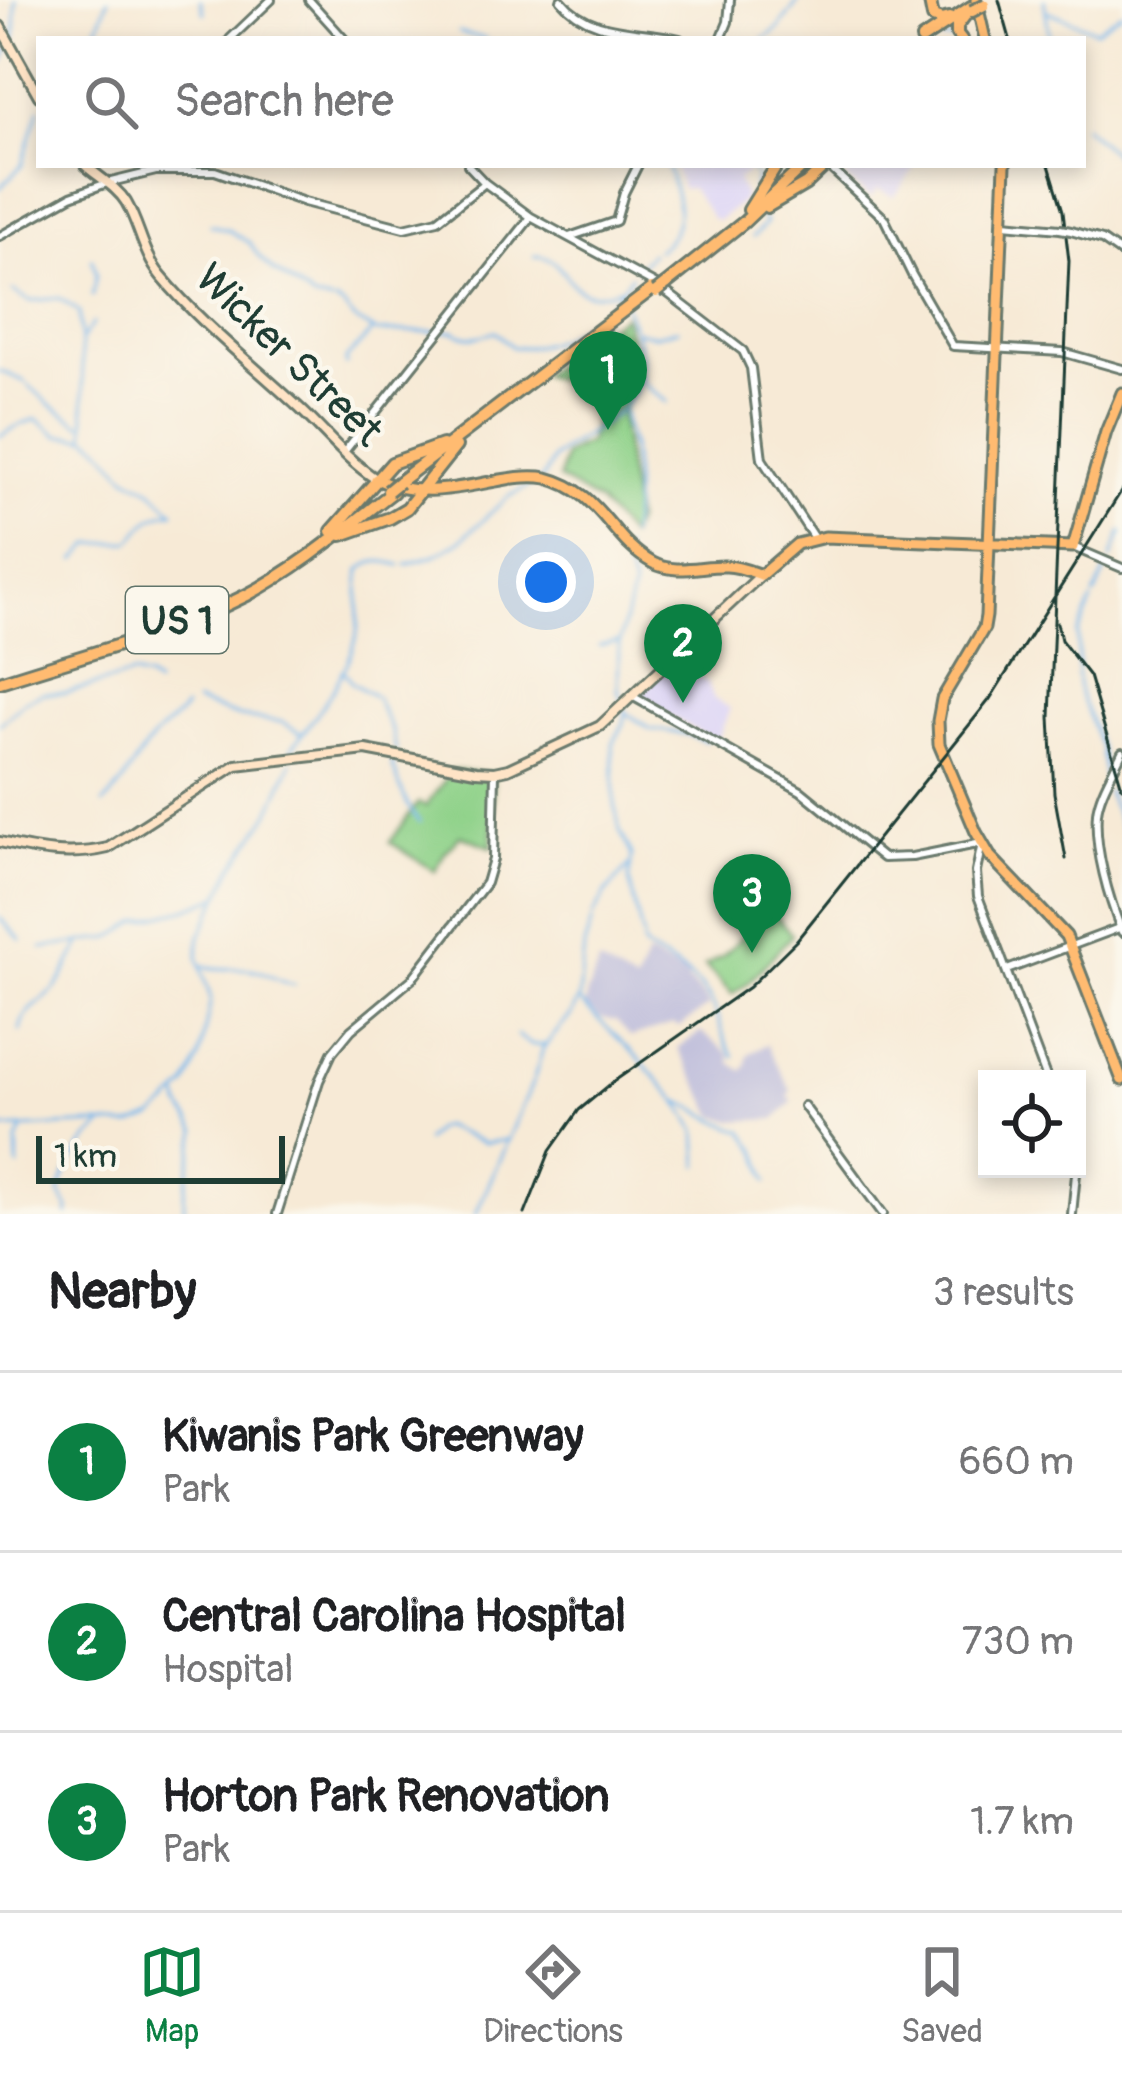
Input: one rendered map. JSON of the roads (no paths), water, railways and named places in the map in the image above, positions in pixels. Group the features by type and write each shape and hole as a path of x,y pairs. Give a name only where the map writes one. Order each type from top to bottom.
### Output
{"highway":[{"path":"930,1 931,13 944,20 977,6"},
{"path":"924,36 930,1"},
{"path":"928,36 977,6"},
{"path":"959,36 957,26 977,6"},
{"path":"744,217 775,168"},
{"name":"US 1","path":"659,287 798,168"},
{"name":"US 1","path":"0,680 210,612 269,583 726,238 798,168"},
{"path":"726,238 823,168"},
{"path":"320,542 376,479 403,457 469,431"},
{"path":"309,556 345,534 399,513 469,431"},
{"name":"US 1","path":"0,680 222,602 262,582 396,487"}],"main road":[{"path":"977,6 984,36"},
{"path":"0,26 36,91"},
{"name":"Wicker Street","path":"89,168 126,202 144,247 164,279 376,479 420,492 542,477 592,501 634,548 656,564 686,569 728,566 767,573"},
{"path":"1005,168 986,621 942,699 939,740 982,843 1057,923 1071,946 1122,1080"},
{"path":"0,842 52,852 108,848 236,765 366,750 476,771 495,772 527,761 600,727 794,545 814,538 1073,547 1106,432 1122,394"}],"street":[{"path":"233,36 271,0"},
{"path":"308,0 341,36"},
{"path":"561,0 593,25 661,36"},
{"path":"722,36 730,0"},
{"path":"471,168 531,217 659,286 746,355 763,462 814,538"},
{"path":"568,237 616,221 636,168"},
{"path":"829,168 885,219 953,346 1062,352 1122,369"},
{"path":"0,236 70,196 142,169 214,171 404,229 438,220 485,183"},
{"path":"344,452 531,217"},
{"path":"1002,224 1071,231 1102,240 1122,254"},
{"path":"1073,547 1122,568"},
{"path":"632,696 801,791 879,856 903,858 982,843 976,886 1044,1070"},
{"path":"1006,970 1121,929 1106,890 1097,818 1122,752"},
{"path":"277,1214 332,1053 406,985 486,881 493,859 495,772"},
{"path":"804,1106 883,1214"},
{"path":"1072,1214 1076,1178"}],"waterway":[{"path":"0,67 15,35 16,0"},
{"path":"94,36 108,0"},
{"path":"200,0 204,13"},
{"path":"768,36 799,0"},
{"path":"1044,0 1050,36"},
{"path":"936,1 942,8"},
{"path":"1047,11 1096,30 1122,12"},
{"path":"459,32 474,36"},
{"path":"0,188 22,165 36,119"},
{"path":"1086,129 1122,161"},
{"path":"657,250 677,221 668,168"},
{"path":"749,168 754,174"},
{"path":"753,198 756,177"},
{"path":"753,237 766,223 762,217"},
{"path":"211,225 250,243 273,270 314,299 331,302"},
{"path":"637,269 651,253"},
{"path":"534,256 555,264 588,293 621,287"},
{"path":"92,259 96,275 92,296"},
{"path":"357,321 377,332 455,331 475,337 495,331 512,347 536,346 591,320 631,276"},
{"path":"13,291 30,301 59,298 79,312 86,436"},
{"path":"406,565 460,541 508,497 542,479 553,459 631,397 642,365 620,292"},
{"path":"335,302 355,320"},
{"path":"82,339 93,323"},
{"path":"635,331 655,335 678,329"},
{"path":"346,365 346,359 372,331"},
{"path":"0,371 24,381 82,425"},
{"path":"640,376 667,402"},
{"path":"624,412 634,482 629,537"},
{"path":"0,436 37,419 58,435 89,438 126,476 152,490 174,512"},
{"path":"76,560 91,544 130,542 153,518 173,512"},
{"path":"1111,559 1122,532"},
{"path":"624,548 633,587 619,644 618,690 626,712 613,744 615,805 620,831 632,855 629,880 643,939"},
{"path":"292,754 352,651 361,570 375,562 400,565"},
{"path":"1094,596 1108,566"},
{"path":"1079,631 1092,601"},
{"path":"1078,633 1078,670"},
{"path":"599,646 618,642"},
{"path":"343,670 352,683 374,696"},
{"path":"1077,674 1101,750 1105,782"},
{"path":"0,724 25,701 43,693 65,693 132,675 156,685"},
{"path":"376,698 396,750"},
{"path":"196,702 240,717 282,722 302,734"},
{"path":"103,804 150,742 185,708"},
{"path":"627,713 650,729 706,741"},
{"path":"396,758 392,765 400,787 420,822"},
{"path":"0,1129 129,1126 154,1117 186,1087 199,1059 211,999 198,958 200,936 233,868 269,814 292,762"},
{"path":"1107,792 1122,828"},
{"path":"593,916 629,866"},
{"path":"42,948 111,938 138,921 219,896"},
{"path":"0,918 21,940"},
{"path":"476,1214 543,1048 579,999 584,946 592,921"},
{"path":"20,1031 30,1011 57,986 82,943"},
{"path":"642,943 696,982 715,1011"},
{"path":"201,965 255,970 295,985"},
{"path":"579,1001 642,1061"},
{"path":"716,1014 734,1056"},
{"path":"517,1035 531,1045 546,1045"},
{"path":"643,1063 678,1101 697,1131 699,1166"},
{"path":"179,1097 197,1131 184,1214"},
{"path":"678,1101 744,1131 768,1181"},
{"path":"68,1214 60,1194 66,1175 82,1147 103,1125"},
{"path":"425,1141 442,1126 484,1143 506,1140"},
{"path":"18,1167 17,1141 22,1130"}],"railway":[{"path":"999,0 1009,36"},
{"path":"1050,168 1063,211 1069,261 1050,717 1054,793 1066,859"},
{"path":"525,1214 550,1151 579,1110 749,987 796,941 990,699 1122,490"},
{"path":"1057,623 1061,640 1089,676 1122,787"}],"place":[{"name":"Kiwanis Park Greenway","path":"608,430"},
{"name":"Central Carolina Hospital","path":"683,703"},
{"name":"Horton Park Renovation","path":"752,953"}]}
